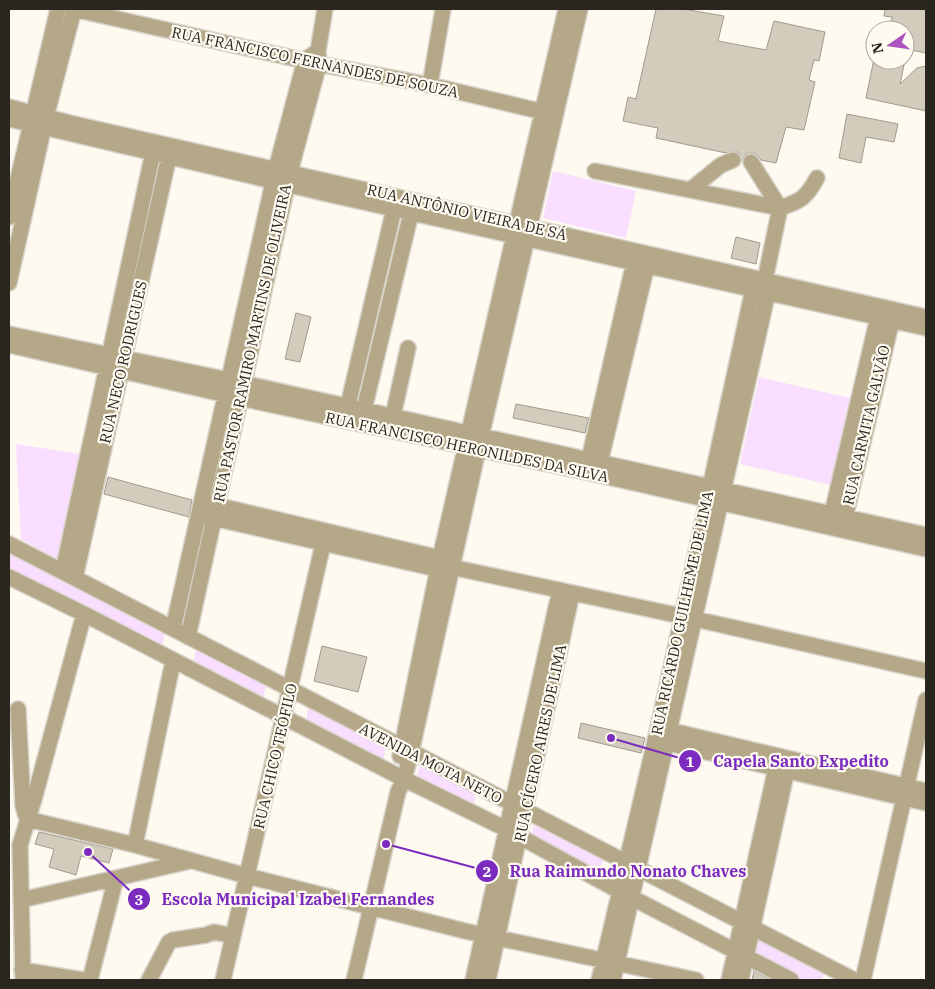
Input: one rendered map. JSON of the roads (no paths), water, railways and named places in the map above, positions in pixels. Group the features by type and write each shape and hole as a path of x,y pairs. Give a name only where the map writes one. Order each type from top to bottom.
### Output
{"street":[{"path":"9,283 58,9"},
{"path":"9,217 74,9"},
{"name":"RUA FRANCISCO FERNANDES DE SOUZA","path":"74,9 314,58 549,114"},
{"name":"RUA PASTOR RAMIRO MARTINS DE OLIVEIRA","path":"188,637 208,510 234,389 282,177 325,9"},
{"path":"430,85 443,9"},
{"path":"549,114 566,9"},
{"path":"354,980 427,653 443,565 549,114 580,9"},
{"name":"RUA ANTÔNIO VIEIRA DE SÁ","path":"9,107 38,121"},
{"name":"RUA ANTÔNIO VIEIRA DE SÁ","path":"9,119 38,121 170,151 762,287 926,328"},
{"name":"RUA NECO RODRIGUES","path":"69,575 115,362 134,240 154,148"},
{"name":"RUA NECO RODRIGUES","path":"115,362 150,243 170,151"},
{"path":"690,190 720,165 733,160"},
{"path":"751,162 780,208"},
{"path":"595,171 780,208 798,202 806,196 817,178"},
{"name":"RUA ANTÔNIO VIEIRA DE SÁ","path":"282,177 394,209 521,231 641,264 926,317"},
{"name":"RUA RICARDO GUILHEME DE LIMA","path":"599,980 610,962 780,208"},
{"path":"346,413 394,209"},
{"path":"362,417 411,213"},
{"path":"134,240 150,243"},
{"path":"593,467 641,264"},
{"name":"RUA CARMITA GALVÃO","path":"837,522 885,318"},
{"name":"RUA FRANCISCO HERONILDES DA SILVA","path":"9,334 115,362 234,389 917,538 926,549"},
{"name":"RUA FRANCISCO HERONILDES DA SILVA","path":"9,345 115,362"},
{"path":"393,416 408,348"},
{"name":"RUA FRANCISCO HERONILDES DA SILVA","path":"362,417 393,416 473,441"},
{"path":"208,510 443,565 926,671"},
{"name":"RUA PASTOR RAMIRO MARTINS DE OLIVEIRA","path":"173,629 208,510"},
{"name":"RUA CHICO TEÓFILO","path":"223,980 325,537"},
{"name":"AVENIDA MOTA NETO","path":"9,544 854,980"},
{"name":"AVENIDA MOTA NETO","path":"9,577 284,717 399,782 513,833 625,894 791,980"},
{"name":"RUA CÍCERO AIRES DE LIMA","path":"473,980 490,936 566,592"},
{"path":"83,980 22,975 20,845 16,835 28,819 84,614"},
{"path":"135,845 173,661"},
{"path":"863,980 926,700"},
{"path":"18,710 23,806 28,819"},
{"path":"662,736 906,792 926,803"},
{"path":"662,736 782,769 906,792 926,791"},
{"path":"741,980 741,954 782,769"},
{"path":"28,819 490,936 696,980"},
{"path":"21,900 192,861"},
{"path":"90,980 116,878"},
{"path":"149,980 169,942 214,932 233,936"},
{"name":"RUA CÍCERO AIRES DE LIMA","path":"488,980 490,936"},
{"path":"729,980 741,954"},
{"name":"RUA RICARDO GUILHEME DE LIMA","path":"610,962 613,980"}],"place":[{"name":"Capela Santo Expedito","path":"611,738"},
{"name":"Rua Raimundo Nonato Chaves","path":"386,844"},
{"name":"Escola Municipal Izabel Fernandes","path":"88,852"}]}
